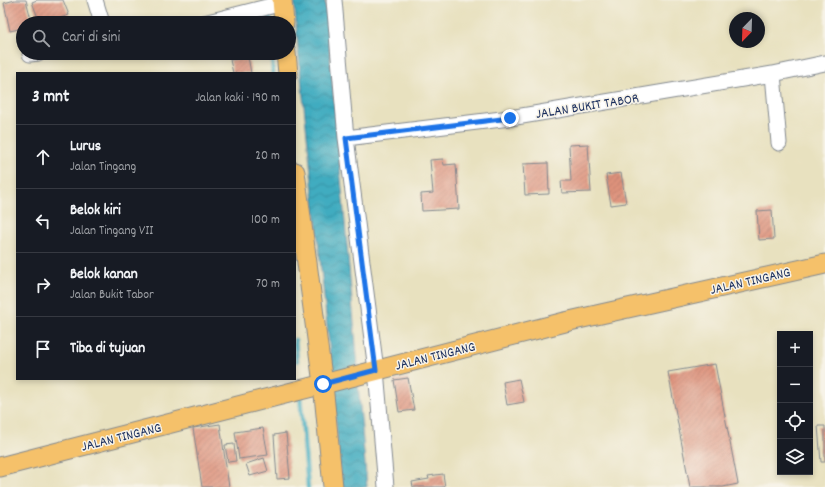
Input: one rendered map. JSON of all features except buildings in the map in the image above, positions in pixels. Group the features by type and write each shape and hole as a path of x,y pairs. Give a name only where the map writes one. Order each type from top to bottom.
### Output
{"main road":[{"path":"283,2 284,16"},
{"path":"287,60 288,72"},
{"path":"296,178 328,383 333,487"},
{"name":"JALAN TINGANG","path":"0,467 564,322 825,264"}],"street":[{"path":"94,0 100,16"},
{"path":"334,0 346,138 376,370 386,487"},
{"path":"230,16 283,2"},
{"name":"JALAN BUKIT TABOR","path":"346,138 510,118 773,74 825,62"},
{"path":"773,74 779,143"}],"water":[{"path":"294,0 325,0 358,368 358,384 367,487 341,487 332,373"}],"waterway":[{"path":"269,9 270,16"},
{"path":"272,60 273,72"},
{"path":"296,350 297,361"},
{"path":"300,395 308,487"}],"route":[{"path":"323,384 376,370 346,138 510,118"}]}
